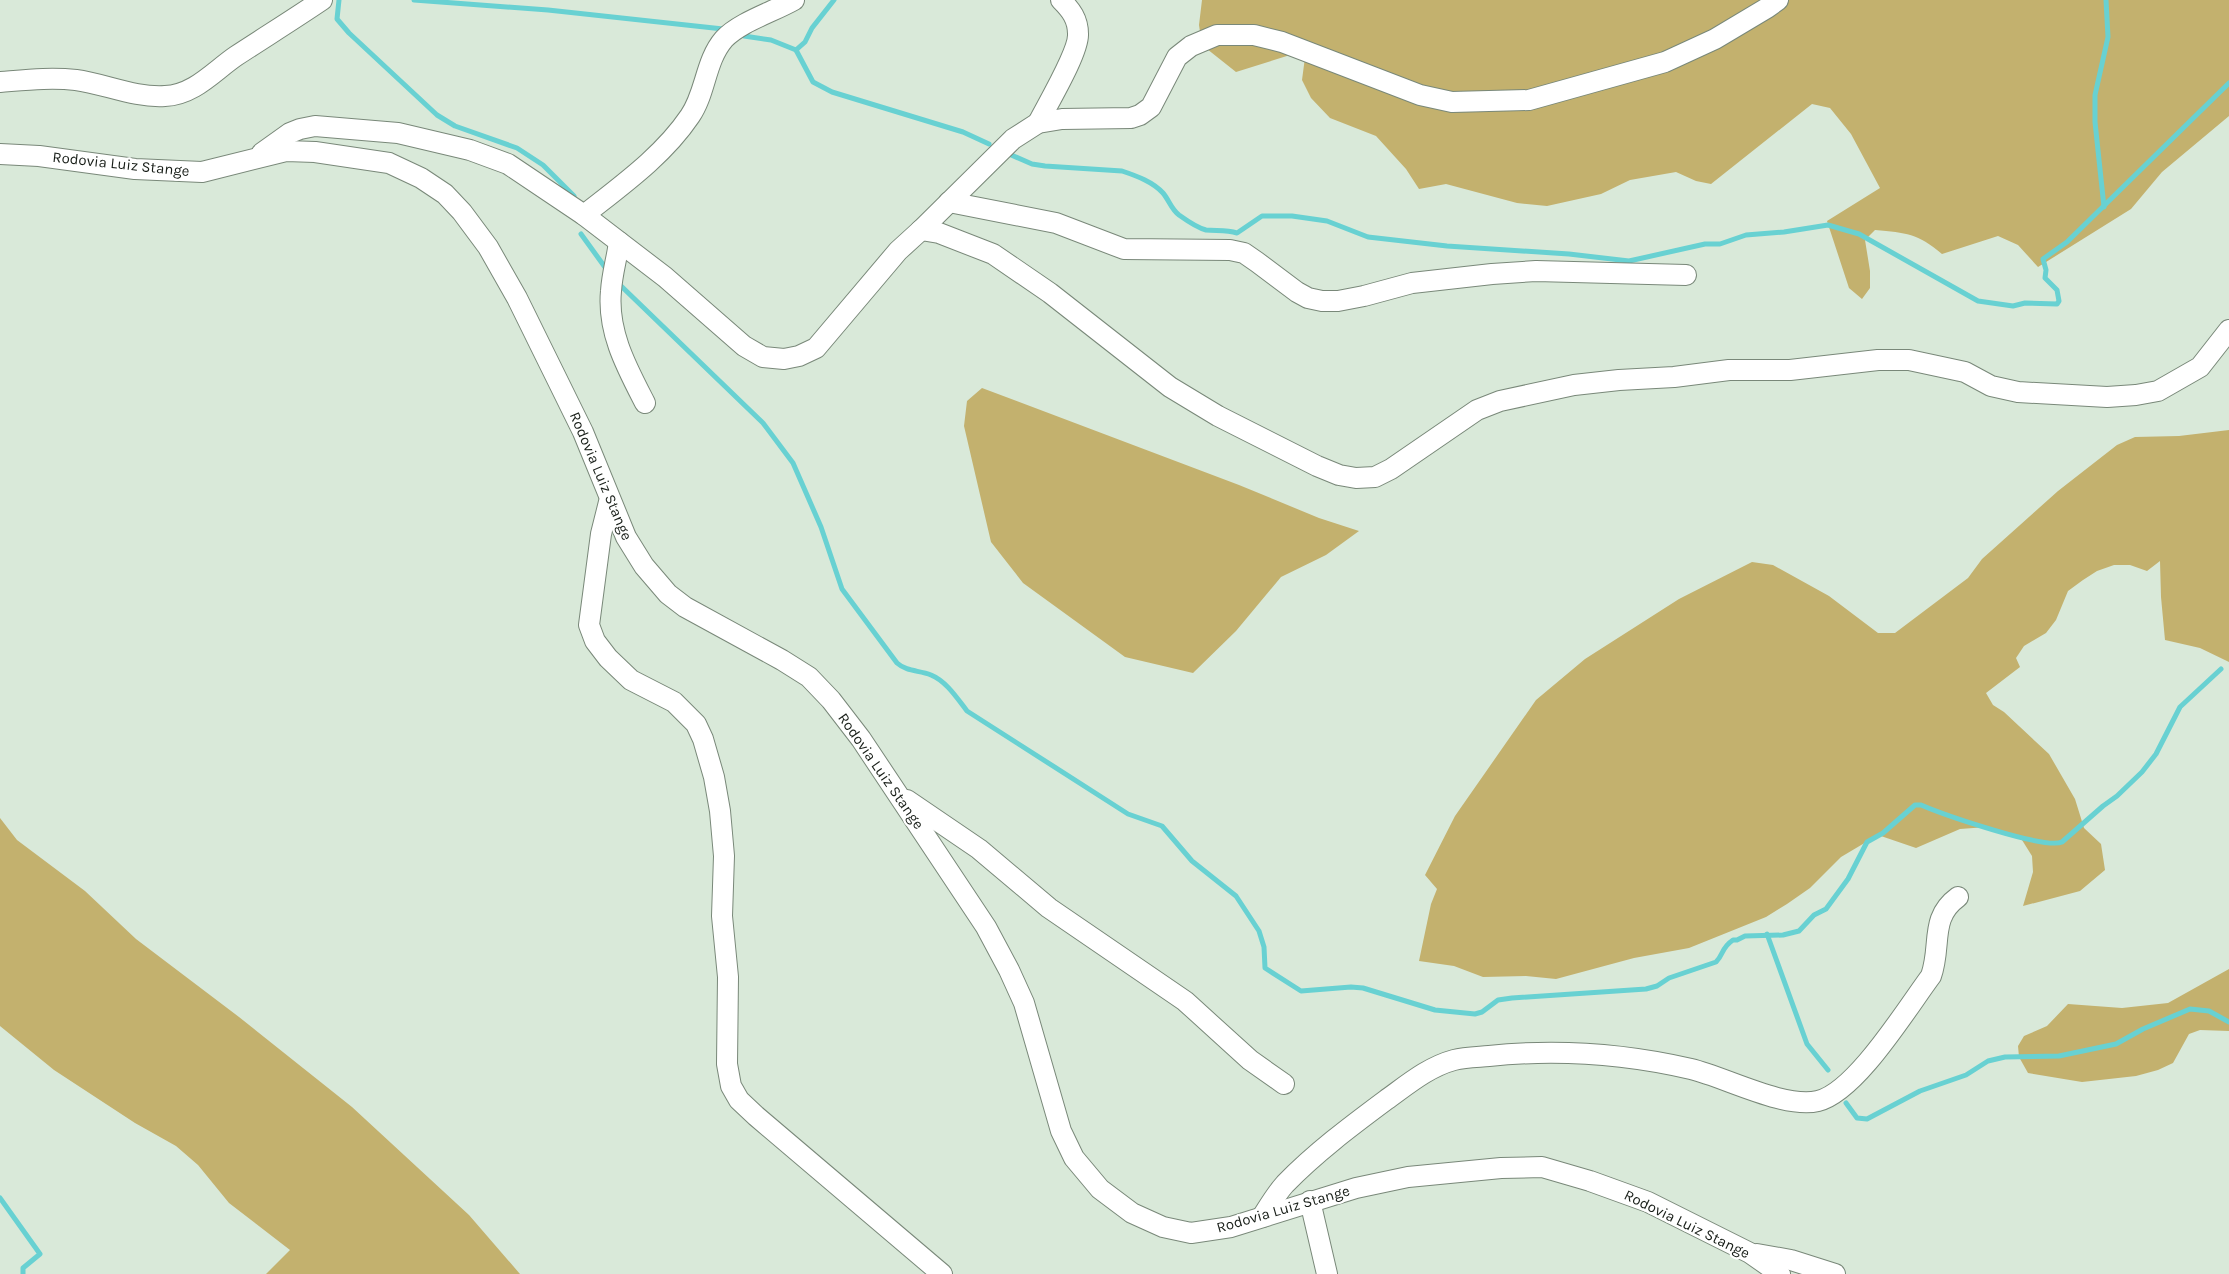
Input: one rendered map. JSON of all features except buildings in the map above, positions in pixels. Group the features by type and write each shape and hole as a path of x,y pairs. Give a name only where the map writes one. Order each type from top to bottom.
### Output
{"street":[{"path":"0,82 45,78 77,80 134,93 164,96 178,94 194,88 234,57 322,0"},
{"path":"584,215 634,176 666,145 692,115 714,53 725,38 739,27 794,0"},
{"path":"1038,123 1073,54 1079,36 1077,22 1071,10 1061,0"},
{"path":"250,161 300,129 315,126 398,133 470,150 508,164 584,215 665,277 744,346 763,357 784,360 799,356 816,348 898,250 921,230 1013,138 1038,123 1062,119 1131,118 1140,114 1151,106 1177,57 1191,46 1217,35 1254,35 1282,42 1428,97 1452,102 1529,100 1665,62 1715,39 1768,8 1778,0"},
{"name":"Rodovia Luiz Stange","path":"0,154 39,156 135,169 202,172 286,151 315,152 389,163 422,178 445,194 462,212 488,247 516,298 583,432 610,502 626,537 644,566 668,594 685,608 775,655 809,677 837,708 901,796 986,927 1010,970 1024,1003 1060,1132 1074,1158 1100,1189 1132,1213 1163,1227 1191,1233 1231,1227 1356,1188 1408,1177 1501,1168 1542,1168 1590,1181 1648,1202 1750,1253 1780,1274"},
{"path":"949,202 1056,223 1124,249 1230,250 1244,253 1297,292 1308,298 1322,301 1338,301 1364,296 1412,283 1492,274 1536,271 1686,275"},
{"path":"921,230 939,233 993,254 1050,293 1170,387 1218,416 1317,466 1339,475 1356,478 1375,477 1391,470 1477,410 1500,401 1574,385 1674,377 1729,370 1790,370 1878,360 1909,360 1965,372 1991,386 2018,392 2107,397 2136,395 2158,390 2200,367 2229,330"},
{"path":"619,242 611,292 613,322 618,349 645,403"},
{"path":"610,502 601,534 589,625 595,641 631,680 674,702 696,724 714,777 720,812 724,856 722,916 728,977 727,1064 731,1086 739,1100 756,1116 942,1274"},
{"path":"901,796 979,849 1049,908 1185,1001 1250,1060 1284,1084"},
{"path":"1262,1217 1284,1186 1314,1156 1412,1081 1430,1070 1454,1060 1521,1053 1576,1054 1630,1058 1692,1069 1788,1100 1818,1101 1830,1096 1856,1076 1931,976 1941,914 1950,902 1958,896"},
{"path":"1310,1201 1327,1274"},
{"path":"1750,1253 1790,1260 1835,1274"}],"shaded area":[{"path":"1202,0 2229,0 2229,116 2162,172 2131,209 2038,267 2018,245 1998,236 1942,254 1911,235 1875,230 1865,240 1870,271 1870,288 1862,299 1849,288 1827,221 1880,188 1851,134 1830,108 1812,104 1711,184 1696,181 1676,172 1630,180 1601,194 1547,206 1517,203 1446,184 1419,189 1406,169 1376,136 1330,118 1311,98 1302,80 1306,50 1236,72 1202,45 1199,25"},
{"path":"982,388 1239,485 1319,518 1359,531 1326,555 1281,577 1236,631 1193,673 1125,657 1023,583 991,542 964,426 967,401"},
{"path":"2229,430 2229,662 2200,648 2165,640 2160,561 2147,571 2130,565 2114,565 2097,571 2068,591 2056,620 2046,633 2024,646 2016,658 2020,667 1986,693 1993,705 2004,712 2049,754 2075,799 2084,828 2101,844 2105,870 2080,891 2023,906 2033,872 2032,856 2022,840 1987,827 1960,829 1916,848 1878,835 1841,857 1810,888 1766,917 1689,948 1634,958 1556,979 1526,976 1483,977 1454,966 1419,961 1431,904 1437,889 1425,875 1455,816 1536,700 1585,659 1679,599 1752,562 1773,565 1829,596 1878,633 1895,633 1968,578 1982,559 2058,491 2117,445 2135,437 2179,436"},
{"path":"0,818 17,840 85,891 136,939 239,1017 352,1107 469,1215 520,1274 266,1274 290,1250 229,1203 198,1165 176,1146 135,1123 54,1070 0,1026"},
{"path":"2229,969 2229,1031 2200,1030 2189,1034 2173,1063 2158,1070 2136,1076 2082,1082 2028,1073 2019,1057 2018,1046 2024,1036 2047,1026 2068,1004 2122,1008 2168,1003"}],"waterway":[{"path":"339,0 337,19 349,33 437,115 455,126 517,148 543,165 574,196"},
{"path":"414,0 548,10 723,29"},
{"path":"796,50 805,42 812,28 834,0"},
{"path":"2104,207 2095,122 2095,95 2108,37 2106,0"},
{"path":"744,36 771,40 796,50 813,82 832,92 963,132 989,144"},
{"path":"1009,154 1032,164 1122,171 1133,175 1159,189 1179,215 1206,230 1237,233 1262,216 1292,216 1327,221 1368,237 1447,246 1569,254 1629,261 1705,244 1720,244 1746,235 1784,232 1828,225 1859,234 1978,301 2013,306 2025,303 2057,304 2059,301 2057,290 2045,278 2046,270 2043,259 2067,242 2229,83"},
{"path":"581,234 607,270"},
{"path":"619,284 763,423 793,463 821,527 842,589 897,663 905,668 927,673 942,681 967,711 1128,814 1162,826 1192,861 1236,896 1259,931 1264,947 1265,968 1301,991 1351,987 1363,988 1435,1010 1475,1014 1482,1012 1498,1000 1646,989 1657,986 1669,978 1716,962 1726,946 1733,940 1745,936 1783,935 1799,931 1814,915 1826,909 1848,879 1867,842 1883,833 1915,805 1921,805 1970,823 2015,836 2036,841 2062,842 2117,796 2142,772 2156,754 2180,707 2221,669"},
{"path":"1767,934 1807,1044 1828,1070"},
{"path":"1846,1103 1857,1118 1867,1119 1920,1091 1966,1075 1988,1061 2005,1057 2059,1056 2116,1044 2143,1029 2190,1009 2209,1011 2229,1022"},
{"path":"0,1198 40,1254 23,1268 23,1274"}]}
